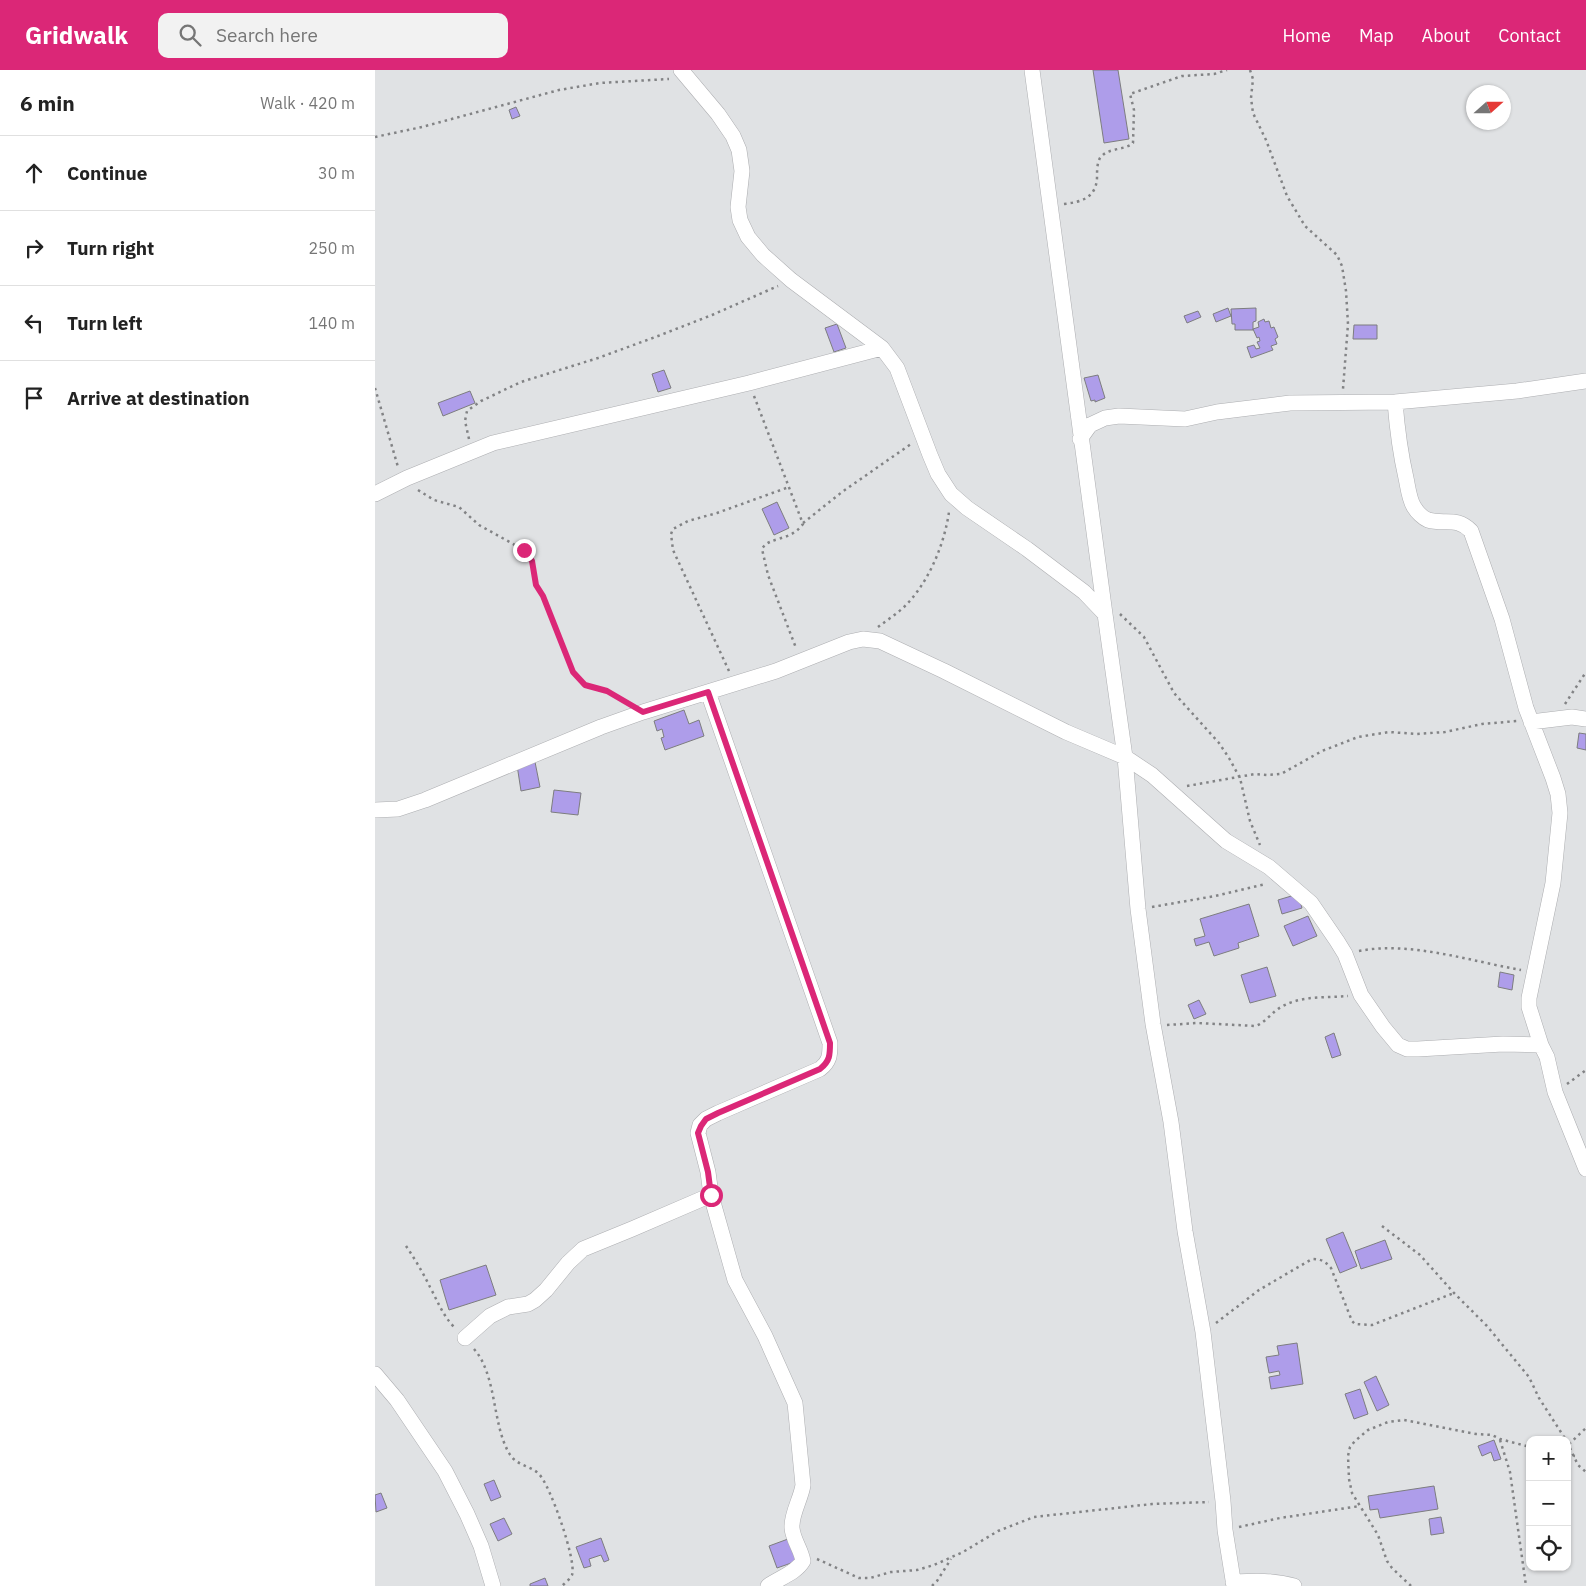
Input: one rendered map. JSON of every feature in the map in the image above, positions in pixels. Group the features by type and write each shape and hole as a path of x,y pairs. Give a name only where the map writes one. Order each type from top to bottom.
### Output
{"street":[{"path":"1032,70 1080,439 1125,757 1138,909 1153,1024 1171,1122 1185,1231 1203,1332 1225,1530 1233,1584 1264,1581 1295,1586"},
{"path":"684,74 718,114 733,136 739,150 742,171 738,207 740,220 748,237 763,255 791,280 882,348 897,368 938,474 951,494 967,508 1027,549 1083,592 1105,614"},
{"path":"375,494 407,478 493,443 749,383 882,348"},
{"path":"1080,439 1090,425 1105,418 1119,416 1185,419 1226,411 1283,404 1395,402 1517,391 1586,381"},
{"path":"1395,402 1399,448 1414,508 1421,516 1428,520 1458,522 1466,526 1471,532 1502,619 1531,721 1553,778 1557,794 1560,813 1553,884 1534,972 1529,1008 1547,1057 1555,1092 1586,1169"},
{"path":"375,810 398,809 425,800 601,727 735,684 849,642 863,639 880,640 1066,732 1125,757 1152,775 1226,841 1269,867 1307,899 1320,915 1345,954 1361,995 1398,1045 1407,1049 1503,1044 1541,1045"},
{"path":"708,692 830,1043 830,1056 827,1063 820,1069 706,1119 698,1133 708,1172 711,1195 735,1280 765,1336 795,1402 803,1486 792,1521 792,1529 802,1553 803,1561 799,1568 768,1586"},
{"path":"1531,721 1572,717 1586,719"},
{"path":"465,1338 490,1316 508,1308 528,1304 535,1300 583,1249 632,1230 711,1195"},
{"path":"375,1374 397,1400 445,1471 481,1546 493,1586"}],"path":[{"path":"1049,205 1078,202 1090,196 1095,190 1100,158 1107,152 1133,143 1134,110 1130,94 1182,76 1215,74 1227,70"},
{"path":"1250,70 1253,79 1251,98 1253,113 1266,140 1287,196 1305,226 1337,255 1342,266 1346,291 1347,324 1341,402"},
{"path":"375,137 559,90 600,83 684,74"},
{"path":"473,452 465,421 467,412 481,401 521,382 598,358 712,316 791,280"},
{"path":"749,383 803,524"},
{"path":"375,388 397,466 426,496 459,508 479,525 524,550 532,561 536,585 543,596 573,672 585,685 607,691 643,712"},
{"path":"801,661 768,575 762,549 766,543 791,536 842,492 922,435"},
{"path":"735,684 673,550 671,534 673,529 688,521 717,513 789,487"},
{"path":"863,639 902,608 917,592 929,574 947,522 951,494"},
{"path":"1103,598 1144,637 1174,693 1219,742 1240,778 1250,821 1269,867"},
{"path":"1554,719 1586,672"},
{"path":"1186,786 1255,774 1281,774 1322,751 1359,737 1389,732 1417,734 1445,732 1482,724 1531,721"},
{"path":"1138,909 1215,896 1285,879"},
{"path":"1345,954 1379,948 1408,949 1534,972"},
{"path":"1153,1024 1180,1025 1197,1023 1256,1026 1262,1024 1281,1007 1290,1003 1319,996 1361,995"},
{"path":"1555,1092 1586,1070"},
{"path":"1382,1226 1420,1255 1487,1326 1529,1377 1539,1398 1563,1436"},
{"path":"406,1246 450,1323 477,1352 486,1372 499,1424 509,1453 521,1465 534,1470 547,1484 567,1540 573,1567 572,1574 562,1586"},
{"path":"1203,1332 1259,1290 1312,1259 1326,1262 1331,1268 1352,1321 1355,1324 1372,1324 1454,1293"},
{"path":"1411,1586 1387,1561 1378,1535 1352,1493 1348,1456 1350,1447 1368,1430 1388,1422 1404,1420 1476,1434 1492,1435 1500,1440 1526,1446"},
{"path":"1571,1439 1586,1428"},
{"path":"1500,1440 1510,1472 1526,1586"},
{"path":"1571,1449 1581,1469 1586,1472"},
{"path":"1571,1456 1575,1456"},
{"path":"802,1553 859,1578 870,1578 891,1572 917,1570 952,1557 998,1531 1033,1517 1152,1504 1223,1501"},
{"path":"1225,1530 1280,1518 1360,1506"},
{"path":"932,1586 952,1557"}],"building":[{"path":"1093,70 1118,70 1129,139 1104,143"},
{"path":"516,107 520,116 512,119 509,110"},
{"path":"1228,308 1231,316 1216,322 1213,314"},
{"path":"1256,308 1256,321 1253,322 1253,330 1235,330 1235,324 1232,324 1231,309"},
{"path":"1198,311 1201,317 1187,323 1184,316"},
{"path":"1264,319 1265,322 1269,321 1271,328 1274,327 1278,337 1275,339 1277,344 1271,346 1273,350 1251,358 1247,347 1254,345 1256,349 1260,348 1257,342 1260,341 1259,337 1257,338 1253,329 1259,327 1258,322"},
{"path":"837,324 846,348 834,352 825,328"},
{"path":"1354,325 1377,325 1377,339 1353,339"},
{"path":"664,370 671,388 658,392 652,374"},
{"path":"1098,375 1105,398 1095,402 1095,400 1091,401 1084,378"},
{"path":"470,391 475,403 443,416 438,403"},
{"path":"777,502 789,528 774,535 762,509"},
{"path":"684,710 689,724 699,720 704,736 665,750 661,738 664,737 662,729 657,731 654,721"},
{"path":"1579,733 1586,734 1586,750 1577,748"},
{"path":"535,762 540,787 521,791 517,765"},
{"path":"554,790 581,793 578,815 551,812"},
{"path":"1298,894 1302,908 1282,914 1278,900"},
{"path":"1249,904 1259,936 1238,943 1239,948 1214,956 1209,942 1196,946 1194,939 1205,936 1200,919"},
{"path":"1308,916 1317,936 1293,946 1284,926"},
{"path":"1267,967 1276,996 1250,1003 1241,975"},
{"path":"1500,972 1514,975 1512,990 1498,987"},
{"path":"1199,1000 1206,1014 1194,1019 1188,1005"},
{"path":"1334,1033 1341,1055 1332,1058 1325,1037"},
{"path":"1343,1232 1357,1266 1340,1273 1326,1239"},
{"path":"1385,1240 1392,1259 1361,1269 1355,1251"},
{"path":"486,1265 496,1295 449,1310 440,1280"},
{"path":"1297,1343 1303,1384 1271,1389 1269,1377 1280,1375 1279,1371 1269,1373 1266,1357 1279,1355 1277,1346"},
{"path":"1376,1376 1389,1405 1377,1411 1364,1382"},
{"path":"1360,1389 1368,1414 1354,1419 1345,1394"},
{"path":"1494,1440 1501,1459 1494,1461 1491,1452 1482,1456 1478,1446"},
{"path":"494,1480 501,1497 491,1501 484,1484"},
{"path":"1434,1486 1438,1509 1380,1518 1378,1509 1370,1510 1368,1496"},
{"path":"381,1493 387,1508 376,1512 375,1495"},
{"path":"1441,1517 1444,1533 1431,1535 1429,1519"},
{"path":"504,1518 512,1534 498,1541 490,1524"},
{"path":"601,1538 609,1560 604,1562 601,1555 589,1559 591,1566 584,1568 576,1547"},
{"path":"788,1539 797,1561 777,1568 769,1546"},
{"path":"545,1578 548,1586 530,1586 530,1584"}],"route":[{"path":"524,550 532,561 536,585 541,591 561,637 573,672 585,685 607,691 643,712 708,692 830,1043 830,1056 827,1063 820,1069 706,1119 698,1133 708,1172 711,1195"}]}
